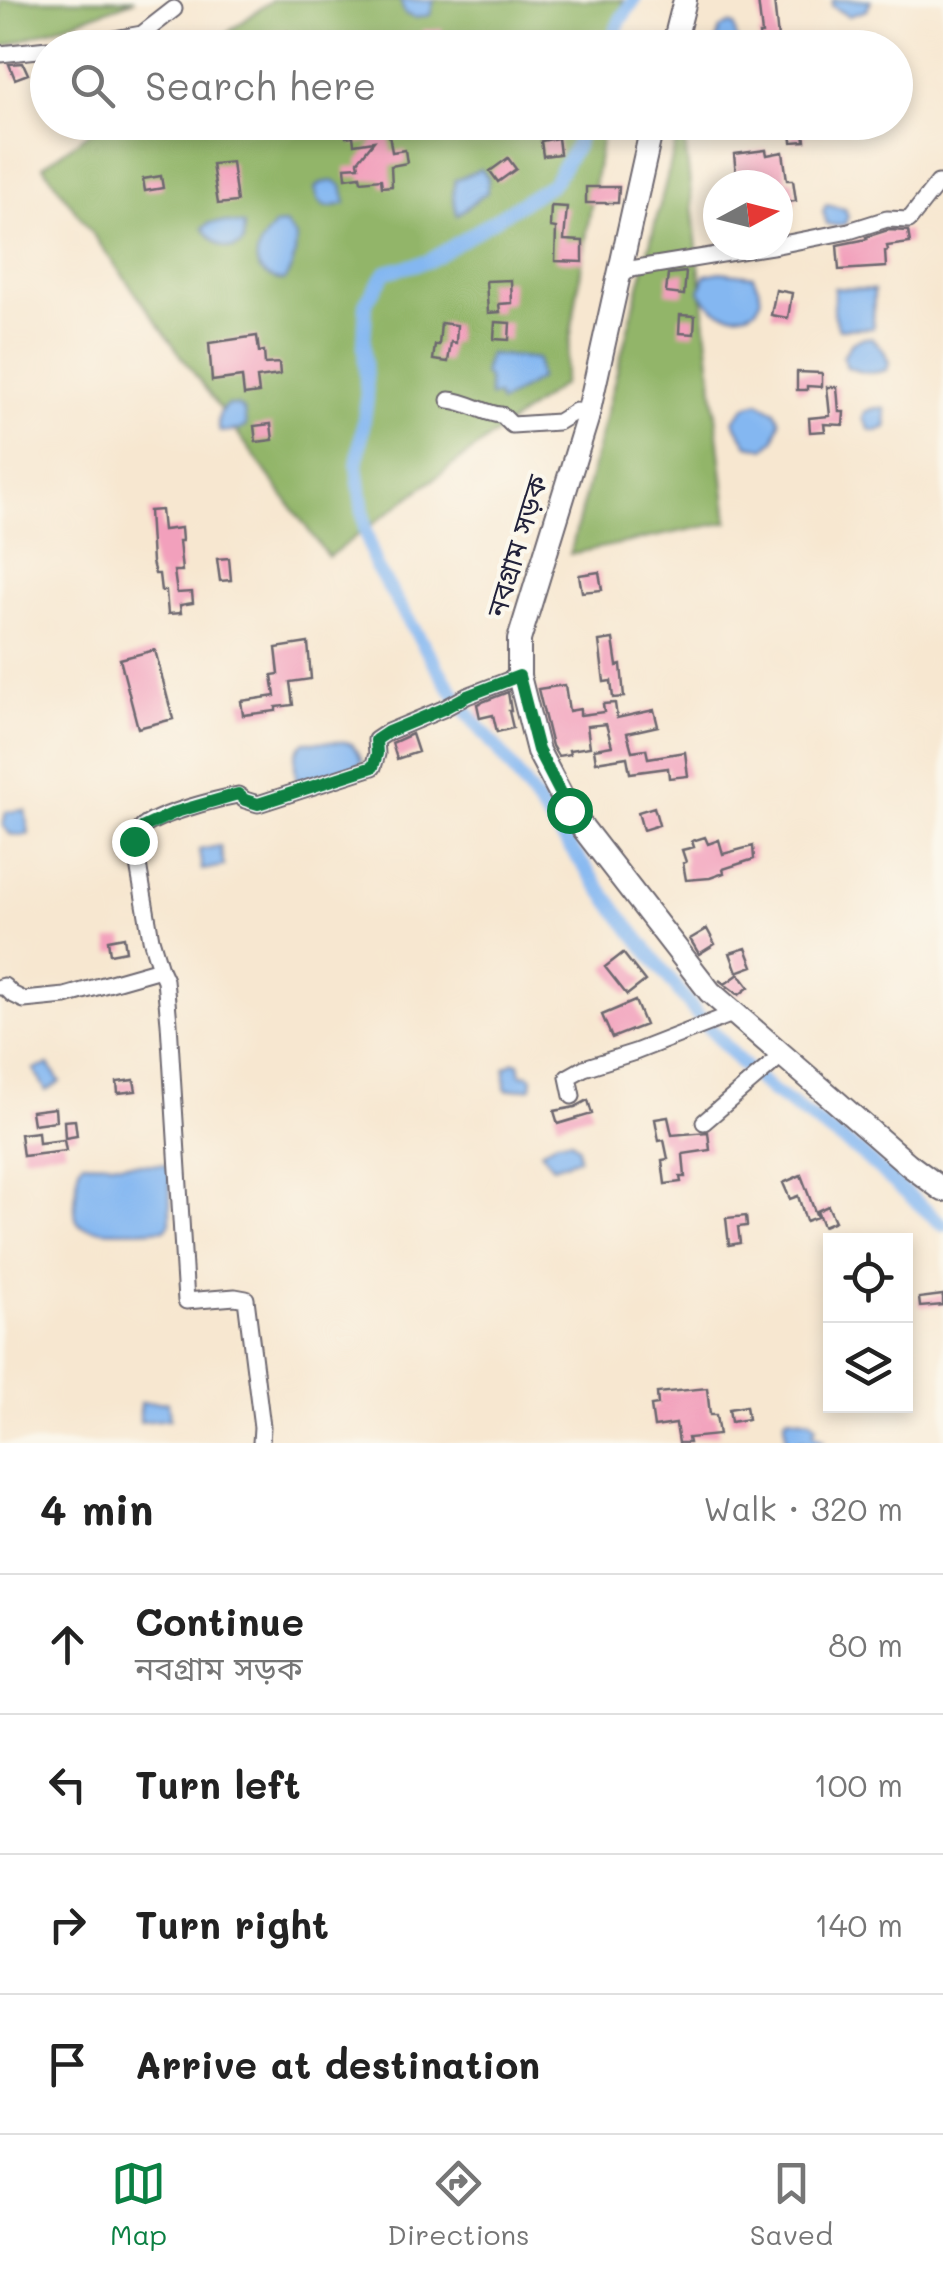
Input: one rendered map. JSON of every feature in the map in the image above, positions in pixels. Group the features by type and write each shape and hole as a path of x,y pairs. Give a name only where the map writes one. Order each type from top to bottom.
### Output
{"main road":[{"path":"677,30 685,0"},
{"name":"নবগ্রাম সড়ক","path":"649,140 588,412 520,640 519,676 538,750 569,810 710,992 734,1013 774,1061 943,1190"}],"street":[{"path":"147,30 174,9"},
{"path":"0,54 30,52"},
{"path":"793,242 887,220 909,220 938,183 943,184"},
{"path":"618,278 631,269 703,257"},
{"path":"449,400 485,409 494,416 502,415 512,424 558,422 576,411 588,412"},
{"path":"261,1443 246,1299 186,1300 165,980 151,939 134,841 142,828 176,812 238,794 258,804 373,767 376,740 388,732 519,676"},
{"path":"0,988 4,986 24,1000 65,996 160,970"},
{"path":"572,1096 568,1077 584,1068 734,1013"},
{"path":"704,1122 774,1061"}],"green space":[{"path":"0,0 135,0 51,30 30,30 30,37 0,48"},
{"path":"272,0 623,0 619,30 231,30"},
{"path":"79,140 601,140 563,384 328,557 43,166"},
{"path":"677,140 685,140 728,522 570,554"}],"water":[{"path":"400,0 434,0 430,15 416,18 405,14"},
{"path":"833,0 871,0 867,10 849,16 832,6"},
{"path":"481,169 488,178 487,192 457,215 455,180"},
{"path":"333,181 342,186 346,203 324,206 315,188"},
{"path":"826,205 845,209 845,224 827,224 823,211"},
{"path":"223,222 244,225 243,243 226,248 203,228"},
{"path":"285,224 296,237 296,243 284,281 263,273 257,259 262,242 275,225"},
{"path":"720,272 753,276 760,297 754,310 728,314 707,302 700,291 705,275"},
{"path":"834,288 874,290 873,328 839,329 834,316"},
{"path":"872,338 884,351 889,363 886,370 866,373 847,367 843,356 852,342"},
{"path":"489,354 538,359 539,379 500,403 497,395 490,397 488,379 483,374"},
{"path":"759,402 775,411 780,421 775,439 765,448 748,445 734,420 746,406"},
{"path":"227,405 237,405 244,411 246,426 220,432 219,417"},
{"path":"885,409 887,427 877,431 870,430 863,419 865,412"},
{"path":"305,742 346,742 352,744 362,760 356,768 300,785 295,760"},
{"path":"25,810 29,834 10,834 3,826 6,812"},
{"path":"220,846 224,866 202,870 199,850"},
{"path":"519,1063 521,1074 532,1078 531,1088 505,1088 505,1068"},
{"path":"49,1065 60,1082 46,1091 34,1069"},
{"path":"571,1140 578,1147 579,1158 553,1167 541,1151 557,1141"},
{"path":"83,1162 166,1165 170,1175 170,1223 165,1229 119,1231 93,1229 78,1223 76,1196"},
{"path":"168,1402 170,1419 140,1422 140,1403"},
{"path":"788,1417 810,1420 816,1426 813,1434 824,1440 784,1443"}],"building":[{"path":"758,0 774,0 777,30 762,30"},
{"path":"23,63 28,74 15,79 9,64"},
{"path":"354,140 390,140 392,152 405,150 407,163 391,166 392,186 382,187 381,179 346,178 345,167 359,166 358,161 374,141 354,144"},
{"path":"558,140 560,154 543,156 541,141"},
{"path":"783,152 786,170 736,170 734,154"},
{"path":"508,158 516,169 498,182 490,171"},
{"path":"232,162 237,202 218,204 212,164"},
{"path":"161,176 163,188 145,191 143,179"},
{"path":"586,187 619,187 618,203 586,203"},
{"path":"551,206 567,207 564,240 583,241 583,262 555,261 556,228 550,227"},
{"path":"888,230 908,231 910,243 887,246 886,267 839,270 837,245"},
{"path":"686,272 684,295 666,293 668,274"},
{"path":"511,280 512,303 499,304 500,312 488,313 486,281"},
{"path":"776,290 792,293 788,318 771,315"},
{"path":"680,315 695,316 694,334 679,333"},
{"path":"495,322 510,323 509,340 494,339"},
{"path":"441,323 457,325 456,343 451,342 448,362 433,360"},
{"path":"257,336 265,364 279,363 280,375 257,378 259,393 244,395 242,377 212,381 209,343"},
{"path":"797,372 822,373 822,387 797,390"},
{"path":"827,387 837,387 839,412 844,412 843,425 824,424 825,431 810,432 809,418 830,416"},
{"path":"271,424 273,440 256,442 254,426"},
{"path":"161,510 163,530 181,528 182,571 174,571 177,593 192,592 193,603 180,605 181,613 168,614 166,591 161,591 159,574 155,574 152,562 149,511"},
{"path":"229,558 231,580 220,581 217,559"},
{"path":"599,572 602,590 582,592 579,575"},
{"path":"613,639 617,666 621,665 624,697 613,698 611,681 604,682 599,641"},
{"path":"308,643 311,679 290,682 293,705 243,715 241,701 275,696 272,675 279,674 276,648"},
{"path":"155,650 173,719 138,728 120,659"},
{"path":"565,685 569,711 580,709 580,715 604,712 603,704 615,703 617,718 654,710 658,726 627,733 632,751 646,749 648,758 685,752 688,776 669,778 668,768 630,773 627,757 596,762 594,749 612,746 606,724 587,726 590,747 558,756 538,689"},
{"path":"508,692 513,728 497,732 493,715 480,718 477,704"},
{"path":"412,734 418,752 397,759 392,743"},
{"path":"654,807 659,825 643,830 638,812"},
{"path":"705,837 708,844 719,840 723,854 753,846 754,859 723,869 724,873 710,878 686,880 682,850 694,847 692,841"},
{"path":"707,929 715,944 699,954 690,939"},
{"path":"124,937 126,951 110,954 108,940"},
{"path":"746,948 753,966 737,972 730,953"},
{"path":"623,953 645,981 627,995 605,967"},
{"path":"739,974 749,987 739,995 719,980 725,984"},
{"path":"635,1001 645,1025 612,1038 602,1015"},
{"path":"134,1080 136,1091 118,1093 117,1082"},
{"path":"588,1100 592,1114 558,1124 554,1111"},
{"path":"55,1108 56,1121 33,1124 31,1111"},
{"path":"668,1117 672,1135 708,1132 710,1150 683,1154 685,1177 680,1177 681,1182 665,1184 662,1160 668,1159 655,1119"},
{"path":"75,1120 77,1136 65,1138 64,1121"},
{"path":"38,1132 39,1143 64,1140 66,1151 23,1156 20,1134"},
{"path":"801,1175 817,1217 806,1221 798,1196 790,1199 783,1183"},
{"path":"828,1206 835,1221 823,1226 817,1211"},
{"path":"746,1216 747,1226 738,1227 740,1243 729,1245 726,1218"},
{"path":"943,1295 943,1305 920,1307 919,1298"},
{"path":"707,1388 710,1415 716,1415 719,1435 688,1438 689,1443 679,1443 676,1424 654,1427 651,1406 658,1405 657,1393"},
{"path":"746,1406 748,1419 731,1422 729,1409"}],"waterway":[{"path":"616,30 634,0"},
{"path":"577,140 553,183 429,261 386,272 366,302 367,399 357,466 365,528 375,565 468,714 696,1013 772,1091 859,1152 943,1225"}],"route":[{"path":"134,841 142,828 176,812 238,794 258,804 277,800 373,767 376,740 388,732 519,676 538,750 569,810"}]}
